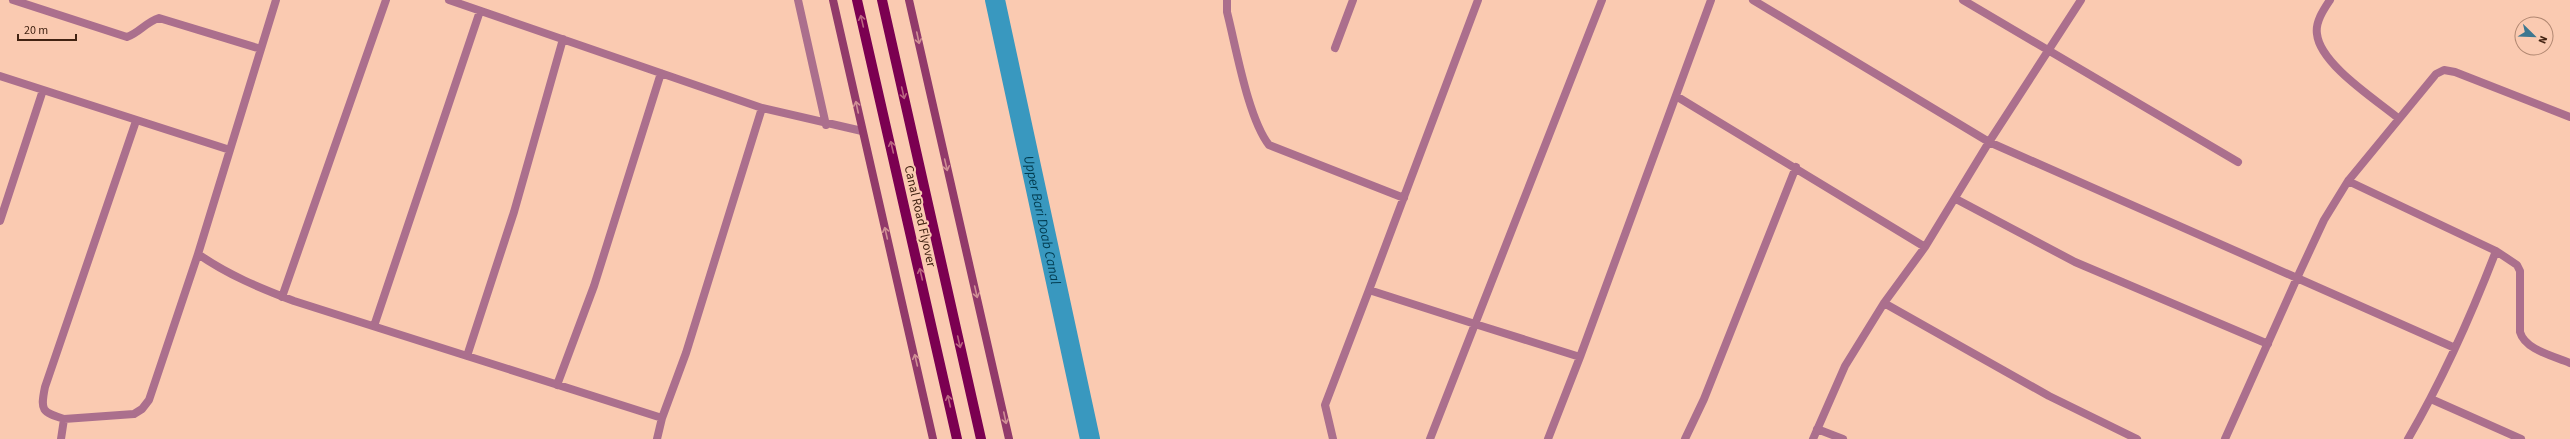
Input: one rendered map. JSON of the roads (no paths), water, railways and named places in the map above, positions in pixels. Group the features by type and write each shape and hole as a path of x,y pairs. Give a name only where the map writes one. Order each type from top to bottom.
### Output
{"main road":[{"name":"Canal Road Flyover","path":"857,0 957,439"},
{"name":"Canal Road Flyover","path":"882,0 981,439"}],"street":[{"path":"12,0 127,37 136,34 145,25 158,18 261,49"},
{"path":"136,121 45,387 42,408 44,411 64,419 134,414 142,409 149,400 198,254 276,0"},
{"path":"282,297 386,0"},
{"path":"449,0 762,108 826,125 862,132"},
{"path":"798,0 826,125"},
{"path":"833,0 862,132 934,439"},
{"path":"910,0 1009,439"},
{"path":"1227,0 1227,12 1244,81 1262,136 1269,145 1404,198"},
{"path":"1334,48 1353,0"},
{"path":"1333,439 1325,406 1478,0"},
{"path":"1430,439 1602,0"},
{"path":"1548,439 1580,357 1711,0"},
{"path":"1753,0 1989,142 2455,348"},
{"path":"1963,0 2238,162"},
{"path":"1813,439 1845,366 1884,303 1925,247 1956,199 1989,142 2081,0"},
{"path":"2330,0 2323,10 2316,33 2326,56 2398,118"},
{"path":"374,326 480,11"},
{"path":"467,356 520,190 563,39"},
{"path":"2225,439 2324,220 2348,181 2432,78 2444,70 2475,78 2570,117"},
{"path":"556,385 594,286 661,73"},
{"path":"0,76 230,150"},
{"path":"0,221 42,90"},
{"path":"1676,96 1796,167 1925,247"},
{"path":"657,439 662,418 686,353 762,108"},
{"path":"1685,439 1704,399 1796,167"},
{"path":"2348,181 2496,251 2516,264 2520,271 2520,332 2522,339 2528,345 2570,363"},
{"path":"1956,199 2076,262 2268,344"},
{"path":"2408,439 2431,399 2455,348 2496,251"},
{"path":"198,254 228,273 282,297 662,418"},
{"path":"1369,290 1580,357"},
{"path":"1884,303 2049,396 2137,439"},
{"path":"2431,399 2521,439"},
{"path":"61,439 64,419"},
{"path":"1817,429 1843,439"}],"waterway":[{"name":"Upper Bari Doab Canal","path":"995,0 1090,439"}]}
